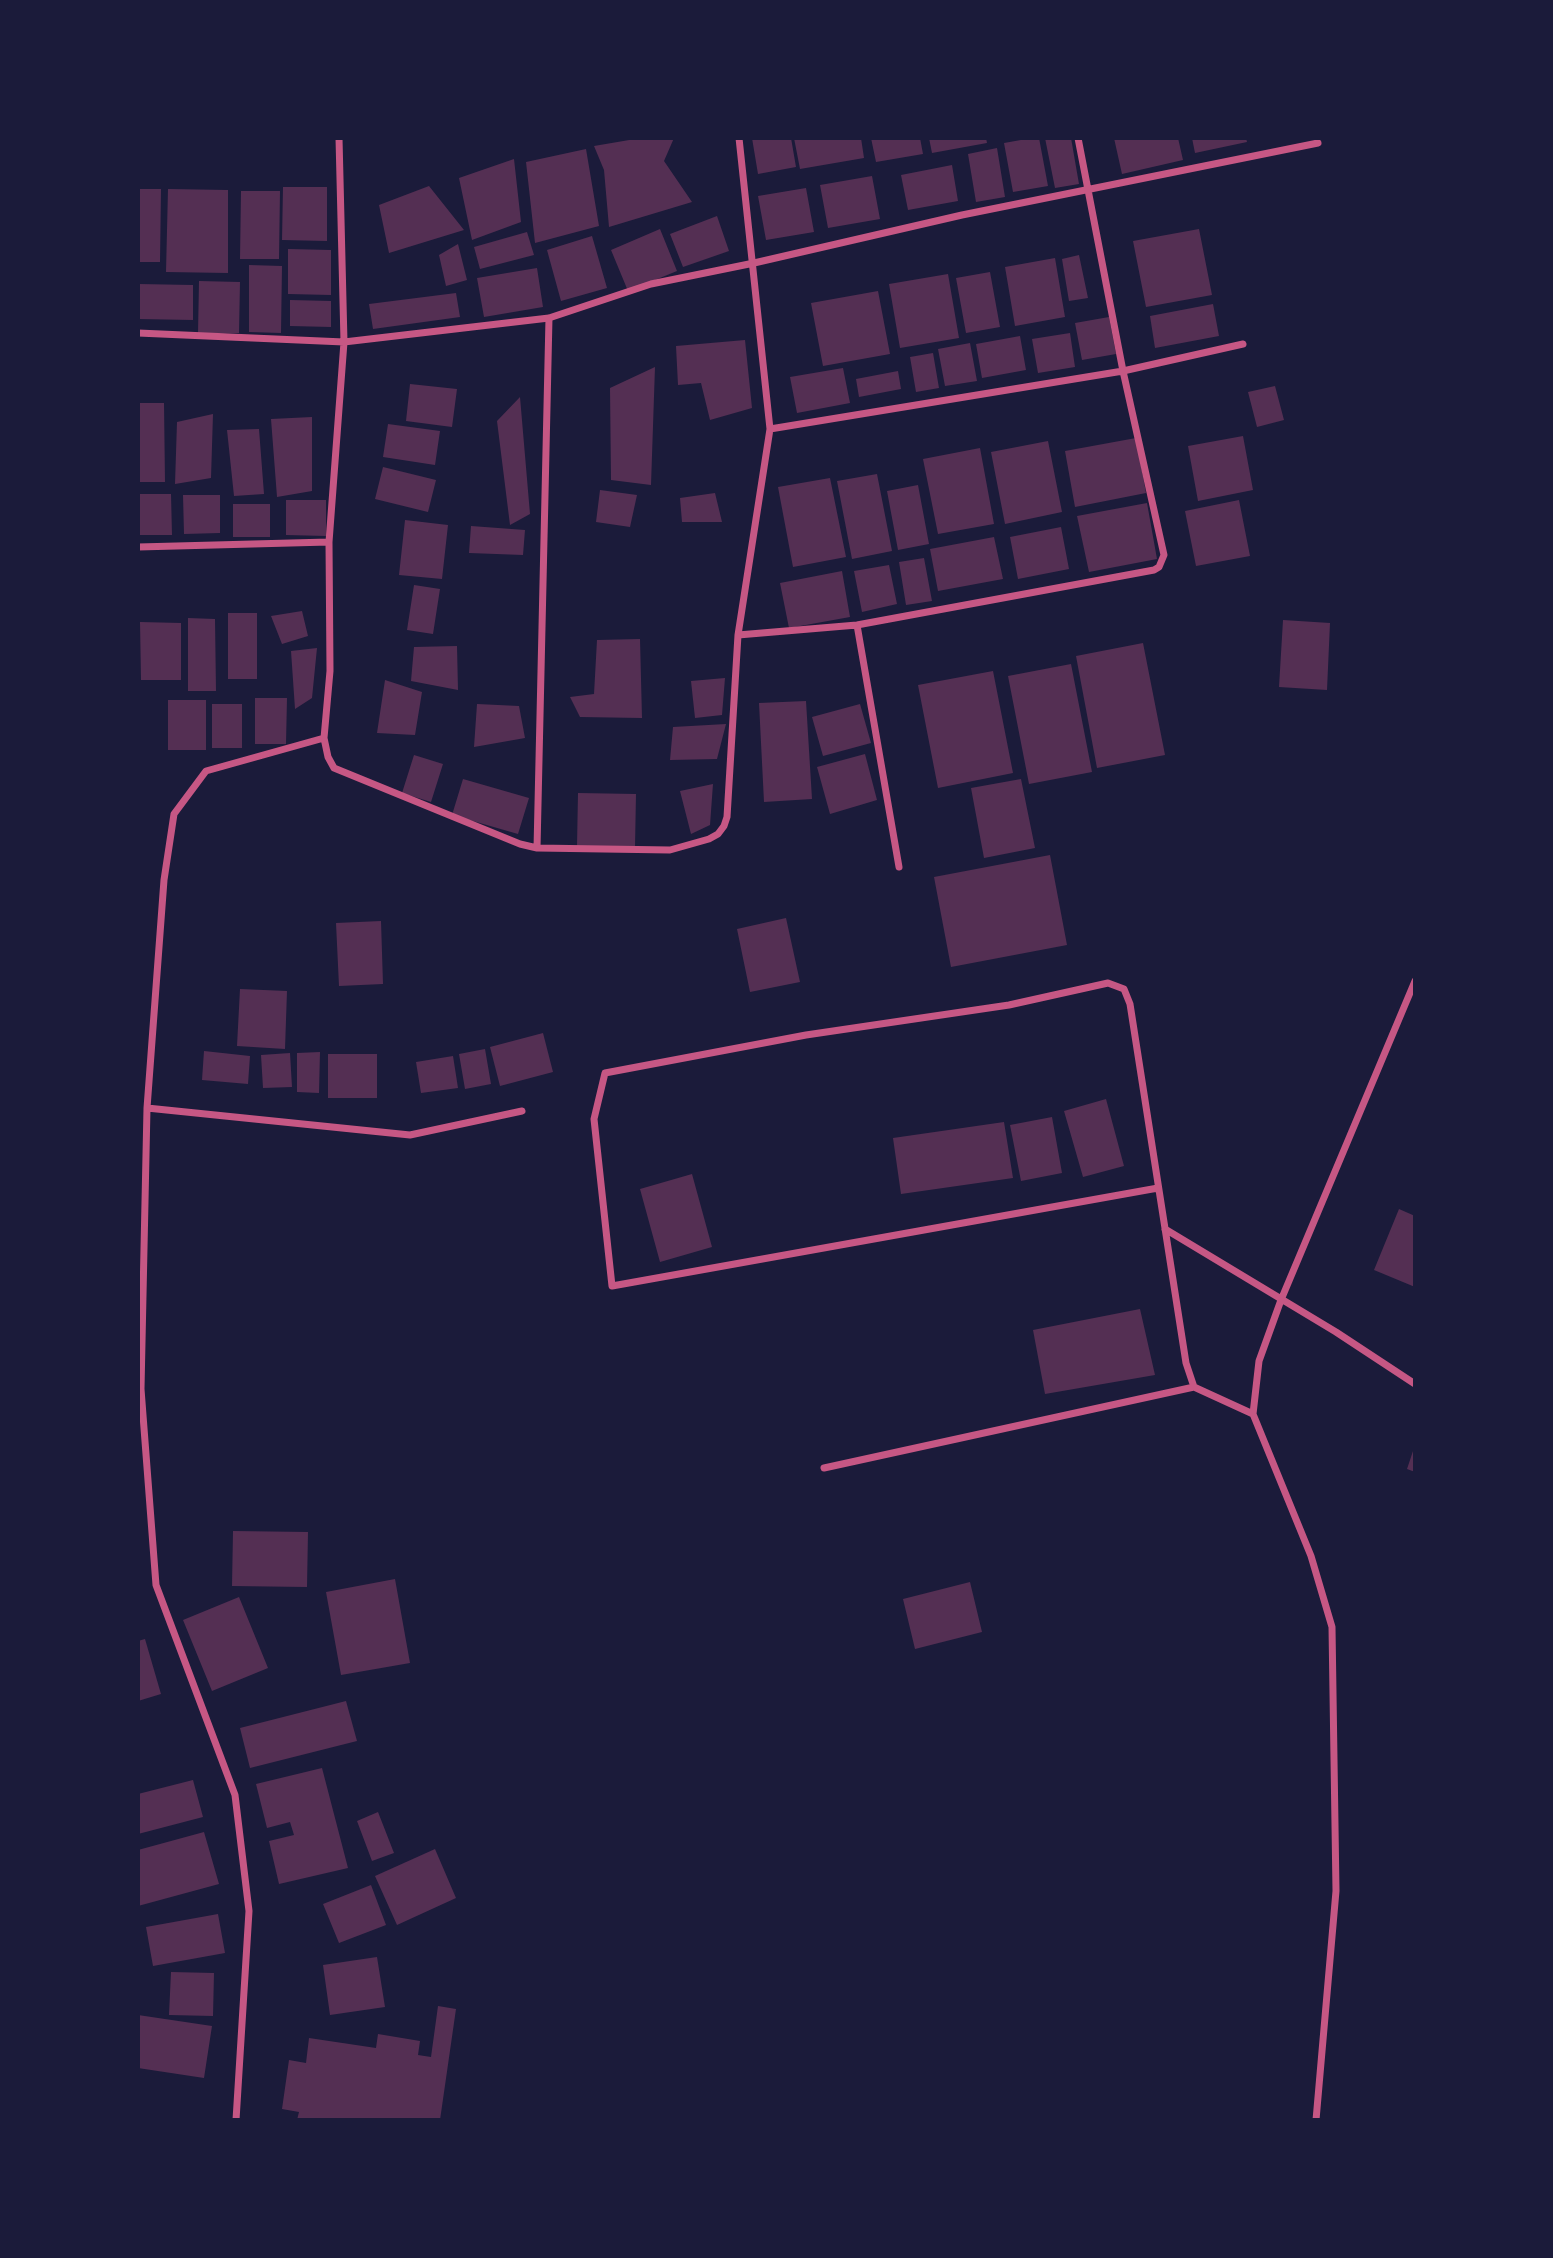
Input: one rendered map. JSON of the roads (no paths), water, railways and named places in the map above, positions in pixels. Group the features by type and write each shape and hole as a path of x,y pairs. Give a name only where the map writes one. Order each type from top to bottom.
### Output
{"street":[{"path":"339,138 344,342 328,542 330,671 324,738 328,757 334,768 507,839 537,848 670,850 718,834 727,817 738,635 770,429 739,138"},
{"path":"738,635 857,625 1159,567 1164,555 1123,370 1078,138"},
{"path":"138,333 344,342 549,318 652,284 961,215 1318,143"},
{"path":"537,848 549,318"},
{"path":"770,429 1123,370 1243,344"},
{"path":"138,547 328,542"},
{"path":"857,625 899,867"},
{"path":"236,2120 249,1912 235,1795 156,1585 141,1389 147,1108 164,880 174,814 206,771 324,738"},
{"path":"1316,2120 1336,1891 1332,1627 1311,1556 1253,1414 1259,1361 1281,1300 1415,981"},
{"path":"1158,1188 612,1286 594,1119 605,1073 806,1035 1009,1005 1108,983 1124,989 1130,1004 1186,1363 1194,1387"},
{"path":"147,1108 410,1135 522,1111"},
{"path":"1165,1229 1336,1332 1415,1384"},
{"path":"824,1468 1194,1387 1253,1414"}]}
